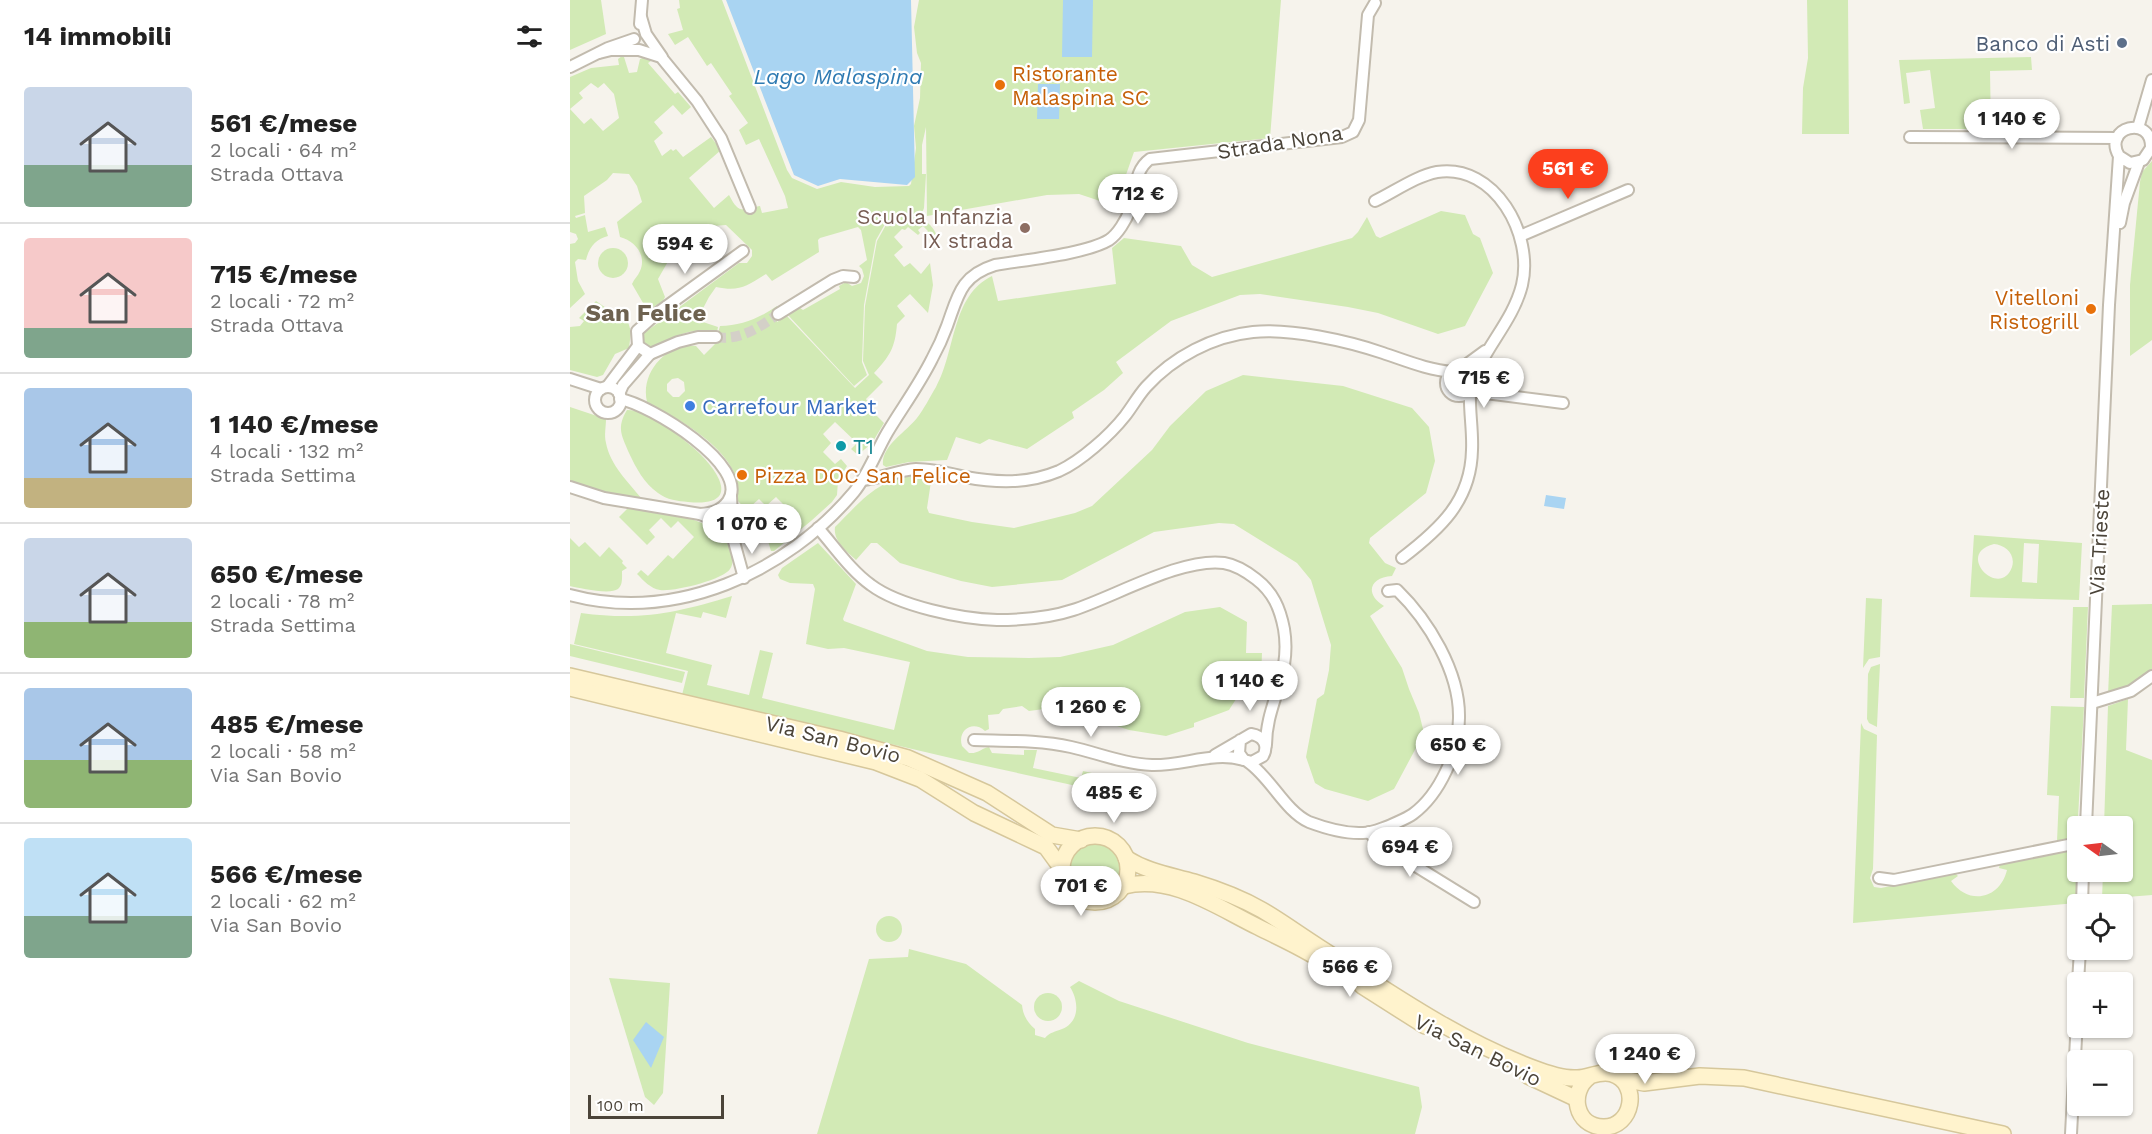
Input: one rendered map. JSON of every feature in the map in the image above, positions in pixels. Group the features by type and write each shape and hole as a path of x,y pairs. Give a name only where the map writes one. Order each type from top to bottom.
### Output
{"main road":[{"name":"Via San Bovio","path":"570,676 839,739 908,758 987,793 1052,835 1081,840 1093,837 1108,839 1117,845 1126,858 1153,873 1216,889 1262,910 1443,1026 1536,1070 1574,1079 1606,1072 1632,1083 1658,1083 1707,1076 1744,1078 2003,1134"},
{"name":"Via San Bovio","path":"570,688 876,762 920,779 974,813 1046,847 1062,869 1063,878 1076,897 1088,902 1101,902 1110,899 1124,886 1139,882 1153,883 1195,895 1312,954 1440,1036 1576,1098"},
{"path":"1062,869 1069,850 1081,840"},
{"path":"1124,886 1127,875 1126,858"},
{"path":"1589,1077 1581,1084 1576,1098 1583,1117 1597,1130 1621,1120 1627,1113 1630,1104 1628,1087 1622,1079"},
{"path":"1630,1104 1648,1088 1658,1083"},
{"path":"1583,1117 1583,1134"}],"street":[{"path":"642,0 642,37 697,101 721,138 750,208"},
{"name":"Strada Nona","path":"862,480 888,431 907,405 928,367 962,288 983,269 1094,246 1110,239 1122,226 1131,208 1143,164 1150,159 1342,137 1353,132 1359,120 1362,99 1368,15 1375,3"},
{"path":"642,37 634,45 661,57 670,70"},
{"path":"599,53 611,50 641,50 650,45 642,37"},
{"path":"570,67 642,37"},
{"path":"2138,128 2152,80"},
{"path":"2112,258 2119,156 2116,149 2117,138 2127,128 2138,128 2152,123"},
{"path":"2119,156 2128,162 2139,162 2151,152 2149,137 2138,128"},
{"path":"1910,136 2117,138"},
{"path":"2112,258 2124,203 2139,162"},
{"path":"1375,201 1426,175 1438,172 1455,172 1471,176 1485,183 1498,196 1520,236 1525,259 1523,282 1518,300 1489,347 1471,386 1463,396 1454,396 1449,392 1447,379 1489,347"},
{"path":"1520,236 1628,190"},
{"path":"716,337 698,337 678,342 650,354 623,385 619,406 614,411 608,413 596,406 595,399 638,346 637,331 743,251"},
{"name":"Via Trieste","path":"2086,816 2112,258"},
{"path":"778,314 833,280 843,276 854,277"},
{"path":"570,595 607,602 657,601 699,594 744,578 789,552 818,528 862,480 913,469 931,469 995,481 1022,481 1062,470 1104,438 1124,417 1146,387 1166,368 1187,353 1219,340 1252,332 1270,331 1352,344 1422,367 1470,375 1473,450 1470,473 1461,497 1447,519 1428,538 1402,558"},
{"path":"638,346 650,354"},
{"path":"1422,367 1439,380 1466,412 1471,427"},
{"path":"570,378 614,389 620,397 656,412 692,437 726,471 731,484 733,538 744,578"},
{"path":"1471,386 1563,403"},
{"path":"570,487 604,498 700,514 715,520 733,538"},
{"path":"700,514 720,510 731,496"},
{"path":"818,528 861,577 882,592 934,611 975,618 997,620 1045,617 1071,611 1169,572 1215,562 1232,565 1250,574 1268,589 1277,605 1286,651 1284,671 1266,733 1265,749 1260,759 1246,761 1234,757 1211,757 1177,764 1151,765 1123,761 1057,744 974,740"},
{"path":"1240,740 1239,753 1273,785 1287,804 1307,821 1336,831 1369,832 1412,814 1424,804 1449,763 1458,735 1460,716 1450,672 1428,626 1415,607 1397,590 1388,591"},
{"path":"2092,704 2131,692 2152,676"},
{"path":"1211,757 1251,734 1272,709"},
{"path":"1251,734 1259,736 1265,749 1273,785"},
{"path":"1369,832 1380,844 1474,902"},
{"path":"1880,878 1894,880 2067,845"},
{"path":"2072,1134 2076,1038"}],"green space":[{"path":"570,0 601,0 606,34 570,50"},
{"path":"679,0 722,0 787,170 792,178 817,189 841,182 875,187 909,186 911,184 916,148 914,126 920,98 921,63 917,53 914,27 919,0 1281,0 1270,138 1134,152 1115,206 1079,194 1047,195 927,216 926,127 922,145 922,174 926,174 924,208 921,216 910,213 898,214 885,224 876,240 864,305 862,362 867,375 854,386 787,314 800,308 803,310 840,289 839,286 846,282 852,286 861,283 864,276 859,266 867,260 861,230 858,227 820,238 818,240 819,252 772,281 766,274 742,287 731,289 716,287 697,320 718,327 717,332 698,331 683,334 653,352 641,342 643,334 739,263 747,263 752,256 752,250 726,225 713,226 674,251 658,279 665,297 663,301 650,309 646,308 632,284 642,265 641,254 635,245 620,237 617,222 642,202 637,186 629,174 613,173 584,196 585,213 575,216 576,218 585,215 588,232 605,227 608,236 594,244 586,260 578,259 575,262 578,281 585,294 570,308 570,244 575,243 578,239 576,234 570,232 570,109 570,77 591,68 619,65 618,59 622,56 629,73 637,72 640,59 645,57 651,61 648,63 675,94 678,92 691,107 682,115 673,105 654,122 663,133 654,141 662,156 671,149 673,151 676,149 683,157 711,137 721,150 689,178 714,208 729,195 735,205 741,209 760,206 762,213 788,208 785,196 759,139 746,145 739,130 748,123 729,96 732,94 711,63 707,66 688,37 675,45 668,34 683,30 677,9 680,8","holes":["591,83 598,88 604,83 614,94 619,118 603,131 591,118 584,124 570,109 583,98 579,93"]},
{"path":"1807,0 1848,0 1849,134 1802,134 1803,88 1808,58"},
{"path":"2031,57 2032,70 1990,71 1991,129 1923,129 1920,110 1935,108 1930,70 1906,73 1910,103 1904,104 1899,60"},
{"path":"2152,161 2152,340 2130,356 2130,285 2140,182 2142,172"},
{"path":"1441,211 1465,215 1473,234 1480,238 1493,273 1465,326 1438,334 1378,313 1348,307 1260,294 1240,295 1171,321 1116,362 1123,373 1104,390 1072,412 1074,418 1027,449 989,439 980,444 956,437 947,460 909,462 886,467 883,465 883,458 890,445 917,418 936,387 956,326 969,297 979,285 992,276 998,301 1116,284 1112,248 1124,238 1181,246 1192,265 1212,277 1352,238 1367,217 1376,236 1380,238"},
{"path":"910,214 921,219 930,225 938,239 939,245 927,234 928,231 923,226 918,230 920,233 918,235 908,227 905,230 902,229 894,237 903,247 894,255 904,267 910,263 921,274 930,263 933,285 928,313 910,294 897,306 905,316 897,324 891,351 874,373 883,382 866,399 884,423 872,443 858,455 851,449 857,443 835,422 823,434 831,443 823,452 835,464 841,459 847,466 838,481 837,495 811,521 771,551 768,541 782,526 776,520 787,508 776,497 766,506 759,499 750,507 754,512 751,515 737,500 737,484 732,468 722,454 693,429 647,402 647,381 658,362 675,349 696,346 704,355 715,344 720,326 735,325 750,320 777,306 777,322 787,316 855,388 869,375 863,361 865,306 877,241 886,225 898,215","holes":["678,378 684,382 685,391 679,397 673,397 667,391 667,384 672,379"]},
{"path":"613,248 624,252 628,263 624,274 613,278 602,274 598,263 602,252"},
{"path":"596,301 627,318 631,332 629,348 615,354 603,375 597,377 570,370 570,327 580,326 584,321 579,318"},
{"path":"1243,375 1343,386 1412,408 1429,427 1435,461 1426,493 1370,538 1369,543 1385,563 1396,568 1392,576 1379,579 1372,587 1374,596 1384,606 1370,616 1402,668 1424,733 1394,789 1368,801 1325,789 1315,783 1306,757 1317,699 1324,694 1331,645 1311,580 1297,563 1234,524 1219,523 1154,532 1062,580 992,587 961,581 900,563 877,543 871,543 856,560 836,537 835,527 877,488 900,478 915,476 932,475 927,508 929,513 1014,528 1075,513 1092,506 1152,450 1170,426 1206,391"},
{"path":"570,407 606,419 605,440 611,459 642,499 613,497 570,483"},
{"path":"627,410 653,417 700,453 716,473 720,483 721,492 717,498 706,502 676,501 653,489 641,475 622,437 621,427"},
{"path":"629,507 681,516 716,530 725,539 731,552 733,558 730,569 718,577 686,587 660,590 650,586 637,574 641,570 648,576 668,555 673,559 694,537 678,521 671,528 661,518 649,530 655,537 647,545 619,517"},
{"path":"1974,535 2082,543 2079,600 1970,597","holes":["2024,543 2039,544 2037,583 2022,582","1994,544 2006,548 2013,562 2006,576 1998,579 1984,572 1979,564 1978,556 1983,549"]},
{"path":"570,538 579,547 585,542 600,557 609,547 623,561 622,563 627,568 622,571 618,589 602,591 570,586"},
{"path":"818,543 856,584 844,621 927,651 968,657 1060,657 1113,645 1185,612 1220,607 1247,622 1246,653 1262,653 1261,680 1251,676 1229,710 1194,723 1194,727 1166,736 1129,730 1059,707 1029,711 1022,706 1003,709 999,714 988,715 989,729 985,731 976,726 971,727 967,728 962,735 962,746 969,753 989,747 992,753 1024,755 1024,750 1037,750 1033,768 1081,778 1083,771 1110,777 1109,786 1130,790 1129,795 1104,792 972,763 682,695 688,671 574,644 581,613 622,616 658,614 732,596 726,618 703,612 701,618 676,613 666,653 712,665 707,685 749,695 760,650 773,653 762,698 894,730 910,662 844,648 828,649 806,644 815,589 813,584 790,583 780,579 778,575 782,568"},
{"path":"1866,598 1882,599 1880,657 1869,659 1863,668"},
{"path":"2152,604 2152,669 2132,685 2108,695 2112,605"},
{"path":"2073,607 2088,607 2084,698 2070,698"},
{"path":"570,644 685,672 682,683 570,656"},
{"path":"1880,664 1877,727 1869,723 1867,719 1868,674 1871,667"},
{"path":"2128,699 2126,750 2152,760 2152,895 2133,897 2133,894 2102,894 2103,882 2133,882 2133,816 2104,816 2108,706"},
{"path":"2051,706 2084,707 2078,816 2067,816 2067,839 2057,841 2059,796 2047,795"},
{"path":"1861,723 1864,729 1877,735 1873,869 1870,878 1874,887 1881,888 1955,873 1958,876 1951,881 1958,889 1966,894 1983,896 1991,893 2003,880 2007,870 1999,868 2000,864 2067,850 2067,882 2076,882 2076,894 2067,894 2067,904 1853,923"},
{"path":"1095,841 1106,843 1115,849 1121,858 1123,869 1121,880 1115,889 1106,895 1095,897 1084,895 1075,889 1069,880 1067,869 1069,858 1075,849 1084,843"},
{"path":"889,916 898,920 902,929 898,938 889,942 880,938 876,929 880,920"},
{"path":"909,949 966,964 1022,1005 1026,1018 1035,1029 1035,1035 1045,1038 1068,1026 1075,1016 1075,998 1070,987 1079,981 1119,1001 1248,1043 1419,1087 1422,1107 1415,1134 817,1134 869,959 908,957"},
{"path":"609,978 670,983 663,1093 654,1105 645,1097"},
{"path":"1048,993 1058,997 1062,1007 1058,1017 1048,1021 1038,1017 1034,1007 1038,997"}],"water":[{"name":"Lago Malaspina","path":"726,0 911,0 915,177 907,185 840,179 818,186 794,175"},
{"path":"1063,0 1093,0 1092,57 1062,57"},
{"path":"1038,84 1060,84 1059,119 1037,119"},
{"path":"1546,495 1566,498 1564,509 1544,506"},
{"path":"646,1022 664,1037 651,1068 633,1040"}],"tunnel":[{"path":"716,337 741,335 757,328 778,314"}],"place":[{"name":"Banco di Asti","path":"2122,43"},
{"name":"Ristorante Malaspina SC","path":"1000,85"},
{"name":"Scuola Infanzia IX strada","path":"1025,228"},
{"name":"Vitelloni Ristogrill","path":"2091,309"},
{"name":"Carrefour Market","path":"690,406"},
{"name":"T1","path":"841,446"},
{"name":"Pizza DOC San Felice","path":"742,475"}],"district":[{"name":"San Felice","path":"646,313"}]}
